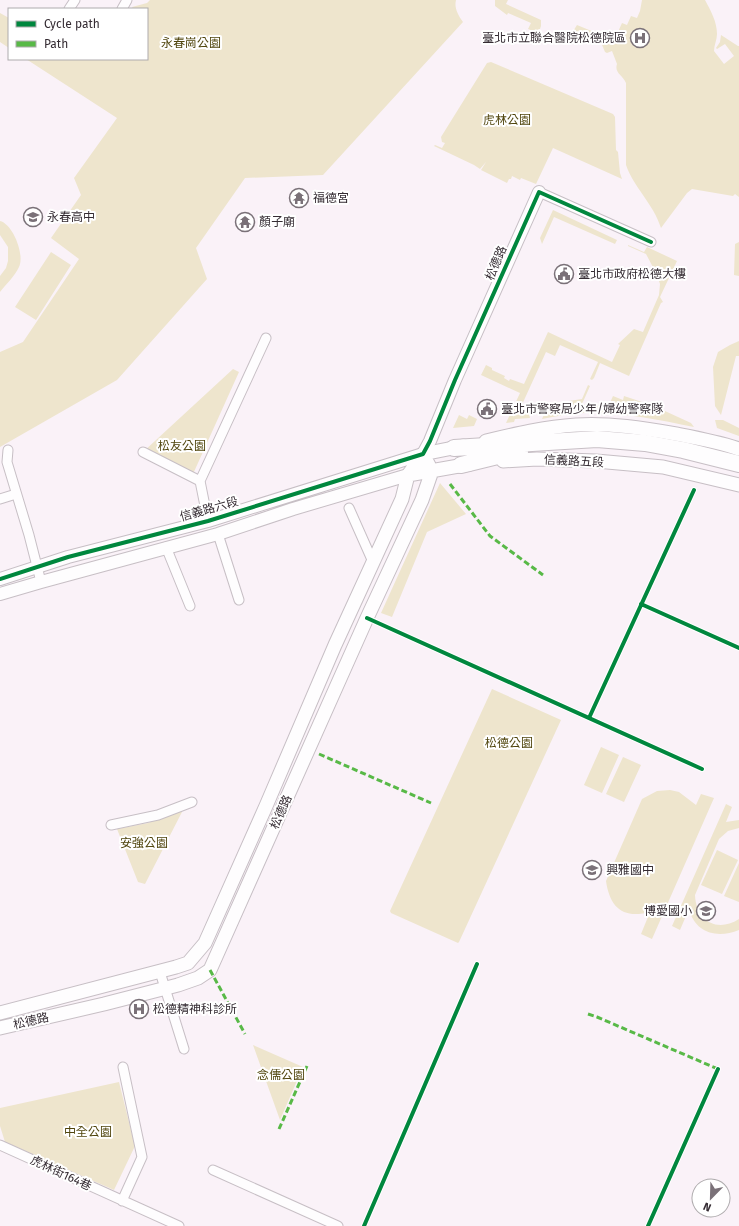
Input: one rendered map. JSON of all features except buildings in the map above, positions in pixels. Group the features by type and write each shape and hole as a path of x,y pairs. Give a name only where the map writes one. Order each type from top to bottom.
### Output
{"highway":[{"path":"454,448 597,439 683,450 737,474"},
{"path":"461,465 506,454 537,451 596,449 666,456 737,474"}],"main road":[{"path":"432,471 423,454 537,430 575,425 608,424 652,430 696,438 739,449"},
{"name":"松德路","path":"0,1013 160,972 188,963 205,943 335,645 402,499 408,474 423,454"},
{"path":"408,474 461,465"},
{"name":"松德路","path":"0,1028 165,988 198,978 210,970 366,618 422,500 432,471"}],"street":[{"name":"松德路","path":"423,454 538,192 651,242"},
{"path":"208,520 200,480 266,338"},
{"path":"8,450 7,462 38,566 41,582"},
{"path":"143,452 200,480"},
{"name":"信義路六段","path":"0,579 68,557 208,520 423,454"},
{"path":"0,594 166,547 218,534 293,508 408,474"},
{"path":"0,499 16,494"},
{"path":"349,508 373,562"},
{"path":"218,534 239,600"},
{"path":"166,547 190,606"},
{"path":"111,825 158,815 192,802"},
{"path":"160,972 184,1049"},
{"path":"122,1201 142,1157 123,1068"},
{"name":"虎林街164巷","path":"0,1145 179,1226"},
{"path":"213,1170 338,1226"}],"green space":[{"name":"永春崗公園","path":"150,0 456,0 457,11 463,22 323,175 245,178 196,248 207,279 117,380 0,447 0,352 23,342 79,259 51,238 81,195 74,178 117,118 28,60 148,60 148,8 132,7 147,3"},
{"path":"495,0 508,0 506,4 541,20 540,29 533,31 528,29 531,23 508,13 507,15 495,6"},
{"path":"642,0 705,0 715,21 717,30 714,51 724,64 734,56 725,44 717,49 716,48 720,42 721,35 739,46 739,197 735,194 733,196 692,189 687,193 661,228 658,219 629,173 626,165 626,83 617,70 617,64 612,51 607,53 605,52 600,40 585,34 582,34 580,37 572,33 577,25 594,32 593,34 613,43 622,23 627,25 631,16 637,18"},
{"path":"0,13 8,17 8,47 0,42"},
{"name":"虎林公園","path":"491,62 613,114 615,117 616,150 618,152 622,179 553,148 536,184 521,178 520,180 512,176 507,183 481,170 486,162 480,169 434,146 435,145 442,148 445,143 442,142 441,137 487,63"},
{"path":"553,210 617,240 615,244 554,217 542,244 540,238"},
{"path":"0,221 5,223 17,241 20,262 15,274 0,292 0,276 6,268 8,261 8,247 0,235"},
{"path":"739,242 739,276 734,275 735,244"},
{"path":"628,245 644,252 647,247 677,261 660,297 663,302 661,303 629,376 600,363 592,380 590,379 598,362 560,345 555,356 546,352 520,409 529,414 530,418 515,419 514,422 506,423 520,393 481,375 486,365 492,368 492,370 505,376 504,378 509,381 510,379 524,384 548,332 612,362 620,345 618,344 634,329 643,332 659,295 660,284 646,254"},
{"path":"51,252 71,265 36,320 15,307"},
{"path":"739,341 739,356 736,356 721,415 715,406 713,367 718,352"},
{"name":"松友公園","path":"233,369 239,372 193,474 143,452"},
{"path":"588,385 590,386 582,404 588,406 589,404 595,407 596,404 602,407 603,405 608,407 613,396 623,400 624,396 654,406 691,423 694,427 622,414 608,413 579,413 542,419 549,404 582,399"},
{"path":"459,415 467,419 469,415 477,419 474,426 453,428"},
{"path":"715,420 723,420 739,428 739,436 717,428"},
{"path":"440,483 466,514 427,532 392,617 381,613"},
{"name":"松德公園","path":"492,689 561,720 458,943 391,913 390,911"},
{"path":"601,747 619,755 602,793 584,785"},
{"path":"623,757 641,765 624,802 606,794"},
{"path":"670,790 679,792 696,805 701,794 714,798 652,939 641,934 650,912 632,914 619,909 611,898 606,881 642,799 657,791"},
{"path":"726,804 732,807 726,822 739,820 739,828 728,831 719,839 695,895 699,912 709,922 723,925 739,919 739,930 723,934 708,932 696,924 689,909 680,930 672,926"},
{"name":"安強公園","path":"179,810 182,812 145,884 138,882 117,829 148,823"},
{"path":"717,850 738,860 722,894 701,885"},
{"path":"739,863 739,902 724,896"},
{"name":"念儒公園","path":"253,1045 303,1067 280,1120"},
{"name":"中全公園","path":"119,1082 135,1146 114,1190 5,1142 0,1126 0,1108"}],"marked path":[{"path":"450,484 490,536 543,575"},
{"path":"319,754 431,803"},
{"path":"210,970 245,1034"},
{"path":"588,1014 718,1069 718,1071"},
{"path":"279,1129 307,1066"}],"cycle path":[{"path":"0,579 68,557 208,521 423,454 539,192 651,242"},
{"path":"589,718 694,490"},
{"path":"641,604 739,648"},
{"path":"367,618 702,769"},
{"path":"364,1226 477,964"},
{"path":"648,1226 718,1069"}],"place":[{"name":"臺北市立聯合醫院松德院區","path":"640,38"},
{"name":"福德宮","path":"299,198"},
{"name":"永春高中","path":"33,217"},
{"name":"顏子廟","path":"245,222"},
{"name":"臺北市政府松德大樓","path":"564,274"},
{"name":"臺北市警察局少年/婦幼警察隊","path":"487,409"},
{"name":"興雅國中","path":"592,870"},
{"name":"博愛國小","path":"706,911"},
{"name":"松德精神科診所","path":"139,1009"}]}
